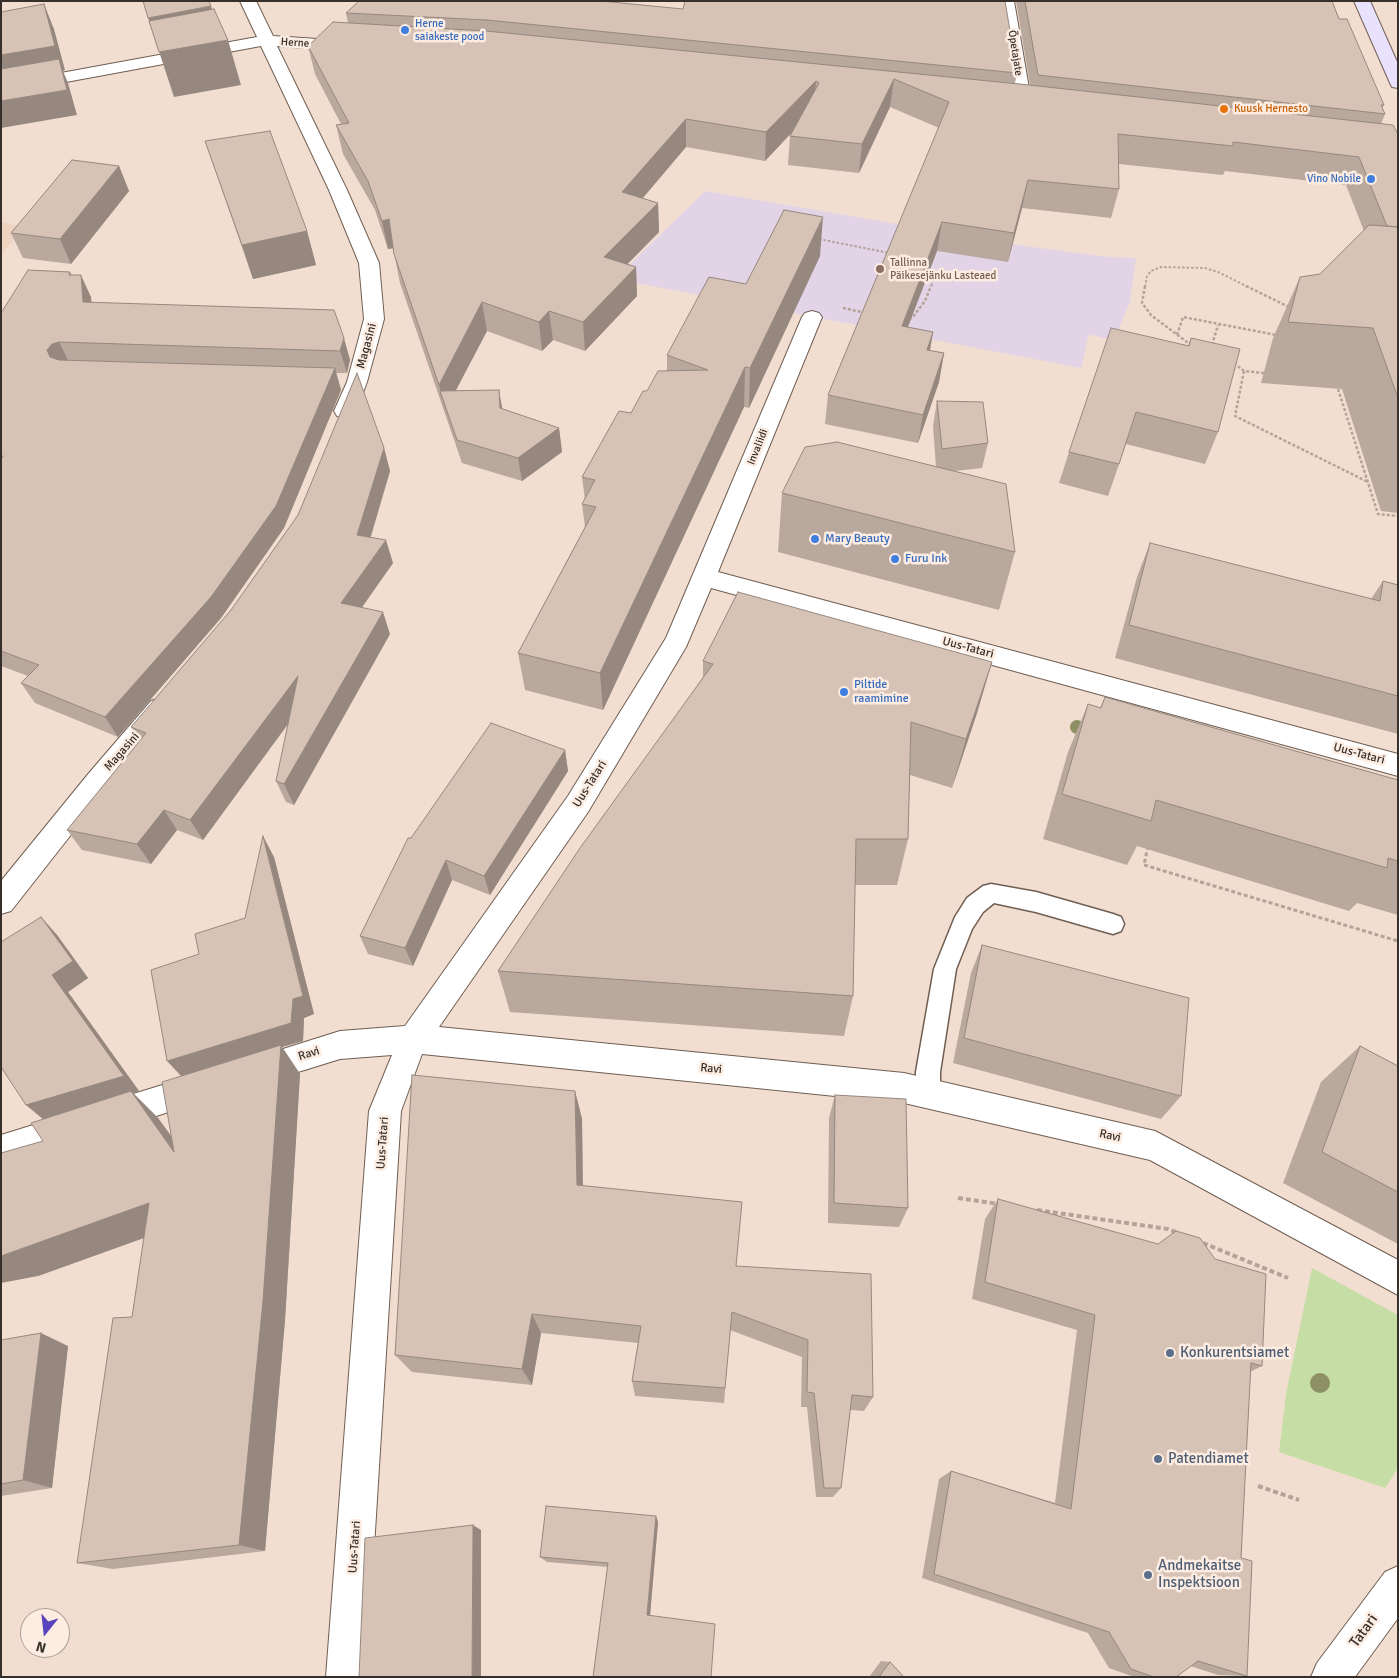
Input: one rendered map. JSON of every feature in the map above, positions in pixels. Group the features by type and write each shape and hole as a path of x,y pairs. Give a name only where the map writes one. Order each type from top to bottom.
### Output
{"street":[{"name":"Magasini","path":"248,1 338,190 369,263 374,319 347,382 339,426"},
{"name":"Õpetajate","path":"1006,1 1023,106"},
{"path":"1362,1 1398,83"},
{"name":"Herne","path":"1,89 265,40 360,46"},
{"path":"1003,104 1042,108"},
{"name":"Invaliidi","path":"704,577 812,317"},
{"name":"Uus-Tatari","path":"346,1677 385,1111 413,1039 578,804 677,640 704,577 1398,765"},
{"name":"Magasini","path":"1,902 98,781 174,692"},
{"name":"Ravi","path":"1,1151 340,1045 413,1039 904,1088 1155,1146 1398,1278"},
{"name":"Tatari","path":"1330,1677 1398,1585"}],"lane":[{"path":"928,1093 928,1072 945,969 963,924 975,905 991,894 1036,902 1113,924"}],"path":[{"path":"818,239 896,254"},
{"path":"904,318 912,318 925,301 933,281 931,269 922,265"},
{"path":"1194,344 1177,335 1151,315 1142,303 1147,276 1151,271 1161,267 1205,268 1218,272 1294,310"},
{"path":"837,307 870,314"},
{"path":"1177,335 1183,317 1274,336 1281,334"},
{"path":"1217,351 1211,347 1218,324"},
{"path":"1229,360 1244,371 1264,373"},
{"path":"1244,371 1235,416 1368,482"},
{"path":"1338,389 1378,514 1398,516"},
{"path":"1150,837 1144,865 1398,941"},
{"path":"958,1198 1006,1205"},
{"path":"1034,1210 1168,1229 1185,1236"},
{"path":"1194,1240 1288,1278"},
{"path":"1258,1486 1299,1500"}],"shaded area":[{"name":"Tallinna Päikesejänku Lasteaed","path":"705,191 1025,246 1108,257 1136,258 1130,302 1114,341 1089,334 1081,368 615,279"},
{"path":"1,222 25,227 1,255"}],"green space":[{"path":"1312,1268 1398,1315 1398,1468 1385,1488 1279,1452 1286,1394"}],"building":[{"path":"143,1 209,1 211,6 148,18"},
{"path":"359,1 601,1 683,9 685,1 1005,1 1017,73 487,20 346,13"},
{"path":"1025,1 1332,1 1339,19 1347,19 1384,105 1381,105 1385,114 1038,75"},
{"path":"44,4 55,46 1,55 1,12"},
{"path":"214,9 228,40 159,52 149,21"},
{"path":"333,22 486,31 1029,85 1393,125 1398,134 1398,227 1387,226 1359,157 1233,142 1233,146 1118,134 1119,189 1028,180 1014,233 942,222 902,326 933,332 927,350 944,353 923,415 828,395 949,102 894,79 862,144 790,136 819,83 816,81 766,132 686,119 622,192 658,203 604,257 636,267 583,322 549,311 539,322 482,302 439,385 394,254 389,219 382,221 368,181 336,125 349,123 308,46"},
{"path":"59,59 67,90 1,101 1,69"},
{"path":"270,131 307,231 242,245 205,141"},
{"path":"72,160 119,166 60,239 11,233"},
{"path":"784,210 823,217 750,368 745,367 600,673 518,653 596,507 582,504 595,480 582,477 619,411 631,413 643,391 647,391 658,371 708,370 667,355 709,277 746,284"},
{"path":"1369,225 1398,227 1398,398 1373,328 1288,322 1300,277 1320,274"},
{"path":"28,270 70,272 69,275 81,275 83,302 334,310 344,338 340,351 59,342 52,344 47,350 50,357 59,360 335,368 276,506 211,597 105,717 21,683 39,665 1,651 1,459 3,456 1,456 1,313"},
{"path":"1111,328 1189,346 1191,338 1240,349 1218,432 1136,412 1119,464 1069,452"},
{"path":"357,373 384,448 357,535 386,540 341,603 383,612 284,784 276,781 298,676 190,820 164,810 137,844 67,830 146,733 131,727 231,610 298,515"},
{"path":"499,390 500,408 559,428 518,458 457,440 440,391"},
{"path":"937,401 983,402 988,443 942,449"},
{"path":"837,442 1006,484 1015,552 782,493 805,447"},
{"path":"1150,543 1380,601 1383,581 1398,585 1398,696 1129,625"},
{"path":"738,592 992,662 966,739 911,722 908,839 856,839 853,996 498,971 580,848 713,664 703,661"},
{"path":"1105,697 1398,780 1398,861 1388,858 1387,868 1156,800 1151,821 1062,794 1088,704 1101,708"},
{"path":"491,723 565,750 484,876 446,860 405,948 360,936 408,838 411,838"},
{"path":"263,836 303,996 293,999 291,1023 167,1061 151,970 199,954 195,934 245,918"},
{"path":"41,917 73,961 52,975 124,1076 26,1105 1,1067 1,942"},
{"path":"982,945 1189,998 1181,1096 964,1038"},
{"path":"281,1045 263,1301 239,1545 77,1563 113,1318 132,1317 149,1203 1,1256 1,1153 43,1141 31,1123 131,1091 174,1152 162,1082"},
{"path":"1360,1046 1398,1066 1398,1192 1322,1152"},
{"path":"412,1075 575,1091 577,1185 742,1202 736,1266 871,1274 873,1397 852,1395 841,1488 824,1488 814,1393 807,1392 808,1340 732,1312 725,1388 632,1381 641,1326 532,1314 522,1369 395,1355"},
{"path":"835,1095 906,1099 908,1208 834,1203"},
{"path":"998,1199 1158,1244 1176,1231 1200,1238 1215,1259 1266,1274 1262,1366 1251,1363 1241,1558 1252,1561 1247,1676 1198,1661 1176,1677 1154,1677 1131,1669 1109,1632 934,1574 951,1471 1071,1509 1095,1315 985,1282"},
{"path":"41,1333 23,1480 1,1484 1,1340"},
{"path":"546,1506 656,1516 647,1615 715,1624 711,1677 593,1677 608,1563 540,1557"},
{"path":"473,1525 472,1677 359,1677 365,1538"},
{"path":"890,1662 904,1677 879,1677"}],"place":[{"name":"Herne saiakeste pood","path":"405,30"},
{"name":"Kuusk Hernesto","path":"1224,109"},
{"name":"Vino Nobile","path":"1371,179"},
{"name":"Tallinna Päikesejänku Lasteaed","path":"880,269"},
{"name":"Mary Beauty","path":"815,539"},
{"name":"Furu Ink","path":"895,559"},
{"name":"Piltide raamimine","path":"844,692"},
{"name":"Konkurentsiamet","path":"1170,1353"},
{"name":"Patendiamet","path":"1158,1459"},
{"name":"Andmekaitse Inspektsioon","path":"1148,1575"}]}
